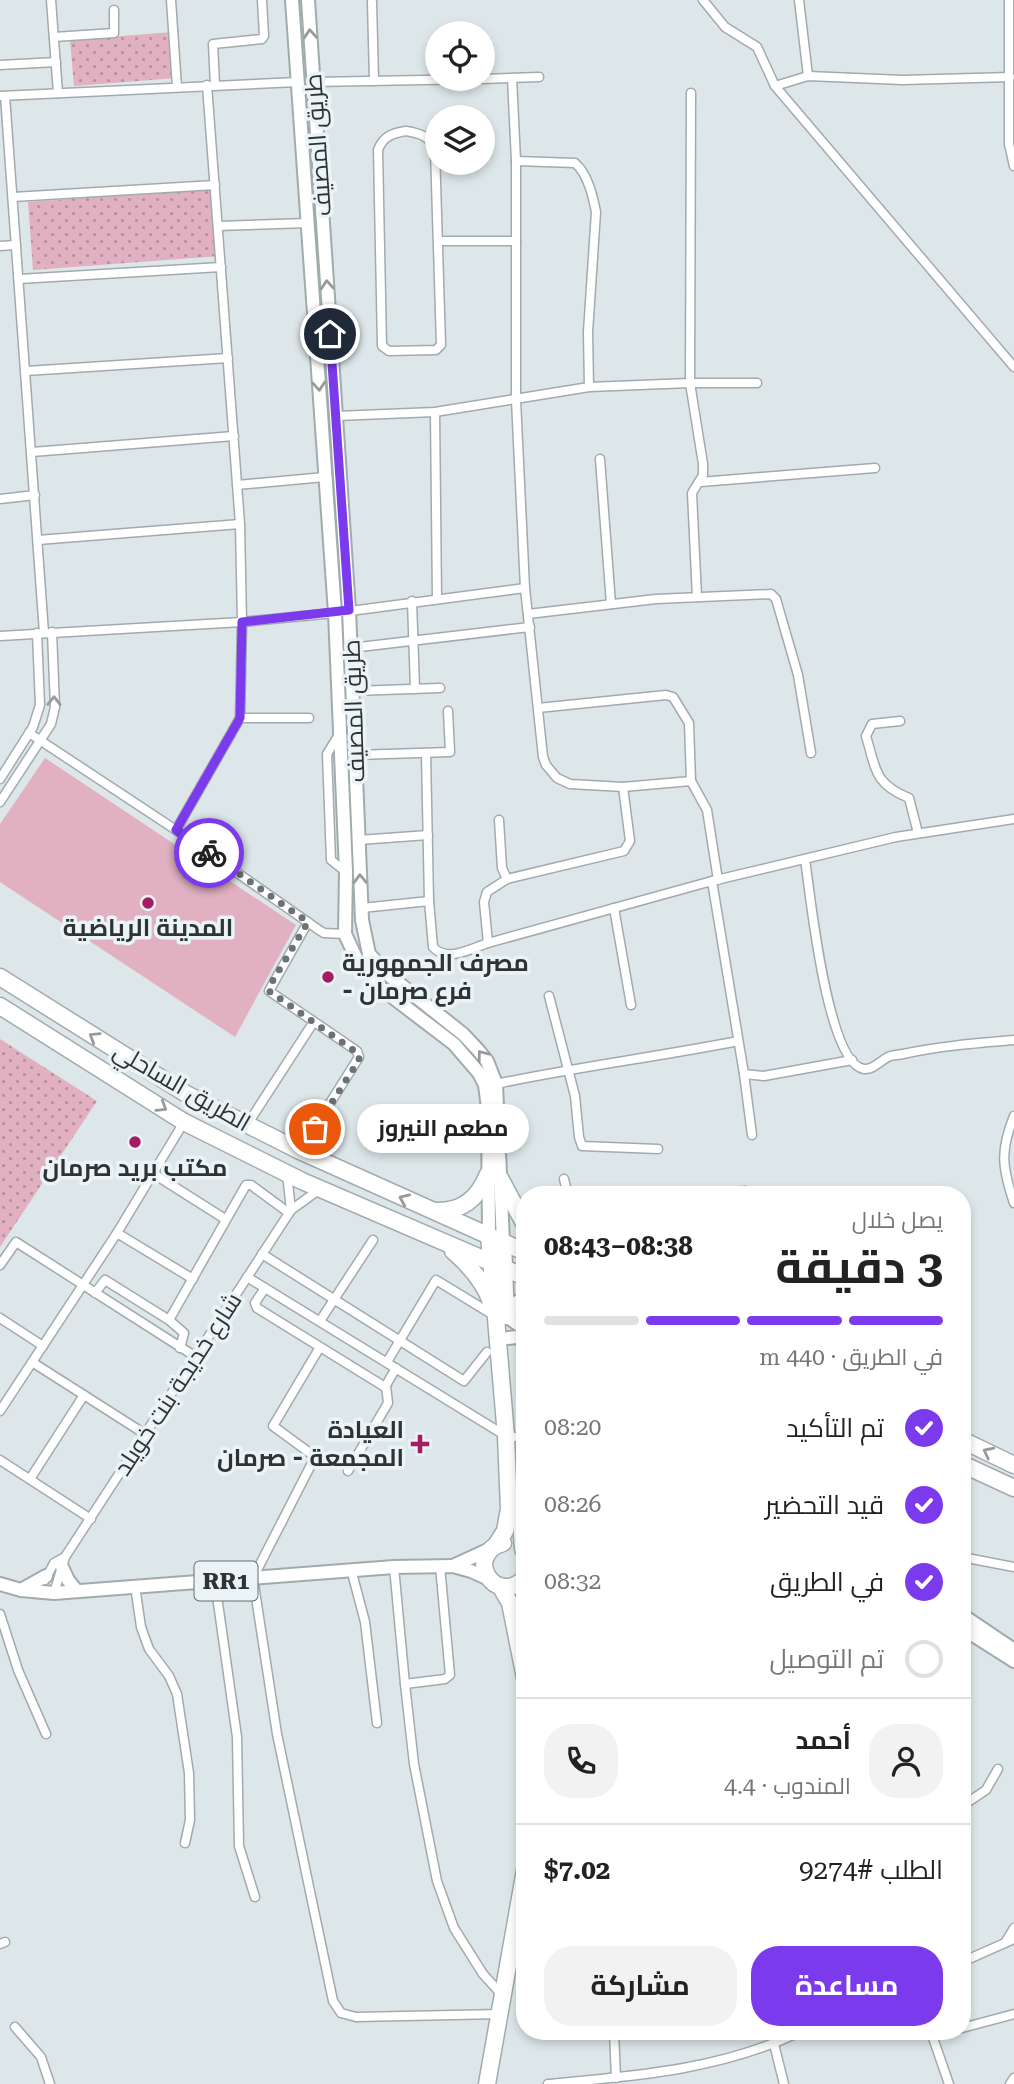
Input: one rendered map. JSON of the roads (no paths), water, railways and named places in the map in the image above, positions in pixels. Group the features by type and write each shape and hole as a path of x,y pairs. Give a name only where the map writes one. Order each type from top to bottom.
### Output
{"highway":[{"name":"الطريق الساحلي","path":"0,977 188,1095 300,1152 516,1248"},
{"name":"الطريق الساحلي","path":"0,1006 184,1122 287,1174 516,1274"},
{"path":"432,1211 447,1212 467,1203 494,1176 516,1211"},
{"path":"496,1239 516,1480"},
{"path":"446,1245 476,1274 503,1314 508,1338 511,1437 509,1517 505,1531 484,1564 494,1583 510,1603 516,1633"},
{"path":"503,1314 516,1305"},
{"path":"971,1444 1014,1465"},
{"path":"971,1468 1014,1488"},
{"path":"493,1547 507,1542 516,1546"},
{"path":"494,1583 512,1587 516,1585"},
{"path":"495,2084 516,1940"},
{"path":"487,2084 503,1996 516,1945"}],"main road":[{"name":"طريق المصيف","path":"292,0 335,613 345,934 357,960 382,989 454,1044 479,1073 485,1085 494,1176"},
{"name":"طريق المصيف","path":"308,0 349,610 362,908 369,954 391,977 463,1034 487,1061 496,1084 496,1239"},
{"path":"503,1314 516,1323"},
{"path":"508,1338 516,1337"},
{"path":"446,1566 493,1547"},
{"path":"63,1562 68,1580 76,1590"},
{"path":"446,1566 471,1571 494,1583"},
{"name":"RR1","path":"0,1584 48,1593 215,1582 351,1569 446,1566"},
{"path":"21,1590 46,1576"},
{"path":"971,1621 1014,1650"},
{"path":"971,1634 1014,1661"}],"street":[{"path":"51,0 58,93"},
{"path":"171,0 177,87"},
{"path":"176,830 240,718 240,524 215,185 211,85 213,44 262,39 264,36 261,0"},
{"path":"703,0 725,27 757,47 775,86 1014,367"},
{"path":"799,0 808,76"},
{"path":"1009,0 1012,81 1009,144 1014,166"},
{"path":"372,2 374,81"},
{"path":"54,37 114,33 114,10"},
{"path":"0,65 56,62"},
{"path":"775,86 808,76 1012,81"},
{"path":"495,79 539,77"},
{"path":"512,78 516,161 516,400 525,588 543,757 557,778 570,784 623,787 691,781"},
{"path":"314,82 425,80"},
{"path":"0,802 51,724 55,707 44,633 13,197 2,96 298,82"},
{"path":"691,93 690,383 703,464 700,482 692,493 697,597"},
{"path":"407,131 426,137 432,143 435,150 439,241 440,347 436,350 389,351 382,346 378,150 387,136 407,131"},
{"path":"516,161 575,163 581,168 594,200 597,212 588,331 589,387"},
{"path":"13,197 215,185"},
{"path":"218,226 308,223"},
{"path":"439,241 516,241"},
{"path":"0,246 16,245"},
{"path":"19,279 221,267"},
{"path":"26,371 228,358"},
{"path":"336,416 435,412 589,387 757,383"},
{"path":"435,412 438,598"},
{"path":"32,452 234,436"},
{"path":"600,459 611,604"},
{"path":"700,482 875,468"},
{"path":"237,485 325,477"},
{"path":"0,499 35,495"},
{"path":"38,540 240,524"},
{"path":"0,636 242,622 335,613 525,588"},
{"path":"528,614 697,597 774,596 793,655 811,753"},
{"path":"412,601 415,689"},
{"path":"351,648 530,627"},
{"path":"1,774 29,733 40,705 44,633"},
{"path":"353,691 440,688"},
{"path":"538,708 666,695 673,696 689,723 691,781 707,810 752,1135"},
{"path":"355,755 450,752 448,711"},
{"path":"240,718 309,718"},
{"path":"900,721 872,724 866,736 882,782 890,790 909,798 918,833"},
{"path":"29,733 176,830 324,933 345,934"},
{"path":"426,753 429,901 433,947 437,952 456,954 715,880 805,859 918,833 1014,819"},
{"path":"488,943 485,894 507,879 628,848 630,841 623,787"},
{"path":"499,820 502,868 507,879"},
{"path":"359,839 429,835"},
{"path":"805,859 816,940 834,1027 852,1060 860,1068 869,1069 888,1057 922,1050 1014,1040"},
{"path":"362,908 429,901"},
{"path":"614,908 631,1005"},
{"path":"300,1152 359,1056 357,1051 313,1023 269,989 308,922"},
{"path":"549,996 575,1096 582,1146 658,1149"},
{"path":"247,1125 313,1023"},
{"path":"496,1084 568,1069 666,1056 738,1041"},
{"path":"744,1074 764,1076 852,1060"},
{"path":"1014,1116 1003,1151 1014,1203"},
{"path":"0,1411 117,1233 184,1122"},
{"path":"153,1174 225,1220"},
{"path":"287,1174 290,1211"},
{"path":"564,1179 566,1186"},
{"path":"170,1320 246,1185 249,1184 290,1211"},
{"path":"290,1211 320,1189"},
{"name":"شارع خديجة بنت خويلد","path":"63,1562 290,1211"},
{"path":"117,1233 193,1279"},
{"path":"320,1321 373,1240"},
{"path":"0,1265 16,1242 195,1357"},
{"path":"262,1254 464,1381 487,1352"},
{"path":"247,1277 511,1437"},
{"path":"95,1293 105,1280 170,1320 184,1334 180,1348"},
{"path":"387,1362 436,1280 503,1314"},
{"path":"265,1288 255,1303 257,1308 386,1386"},
{"path":"0,1318 43,1346"},
{"path":"320,1347 273,1426 314,1456 314,1459 253,1578 277,1734 335,2007 341,2013 356,2017 500,2014"},
{"path":"32,1362 145,1434"},
{"path":"348,1471 388,1403 386,1386 397,1368"},
{"path":"30,1479 84,1395"},
{"path":"0,1460 91,1519"},
{"path":"971,1559 1014,1567"},
{"path":"56,1561 63,1562 48,1593 46,1576 56,1561"},
{"path":"405,1684 445,1679 450,1675 446,1566"},
{"path":"394,1567 414,1764 438,1881 454,1928 483,1974 503,1996"},
{"path":"351,1569 365,1622 377,1723"},
{"path":"215,1582 237,1737 239,1846 255,1897"},
{"path":"135,1586 141,1628 149,1649 169,1676 177,1694 189,1773 190,1820 186,1843"},
{"path":"0,1614 18,1670 46,1734"},
{"path":"971,1800 986,1790 998,1769"},
{"path":"1004,1944 1014,1928"},
{"path":"971,1958 1014,1939"},
{"path":"971,2026 1014,2014"},
{"path":"15,2027 41,2057 50,2084"},
{"path":"614,2040 616,2078"},
{"path":"548,2084 684,2070 783,2040"},
{"path":"934,2040 949,2084"},
{"path":"774,2044 785,2084"},
{"path":"1010,2084 1014,2078"}],"place":[{"name":"المدينة الرياضية","path":"148,903"},
{"name":"مصرف الجمهورية - فرع صرمان","path":"328,977"},
{"name":"مطعم النيروز","path":"315,1129"},
{"name":"مكتب بريد صرمان","path":"135,1142"},
{"name":"العيادة المجمعة - صرمان","path":"420,1444"}]}
